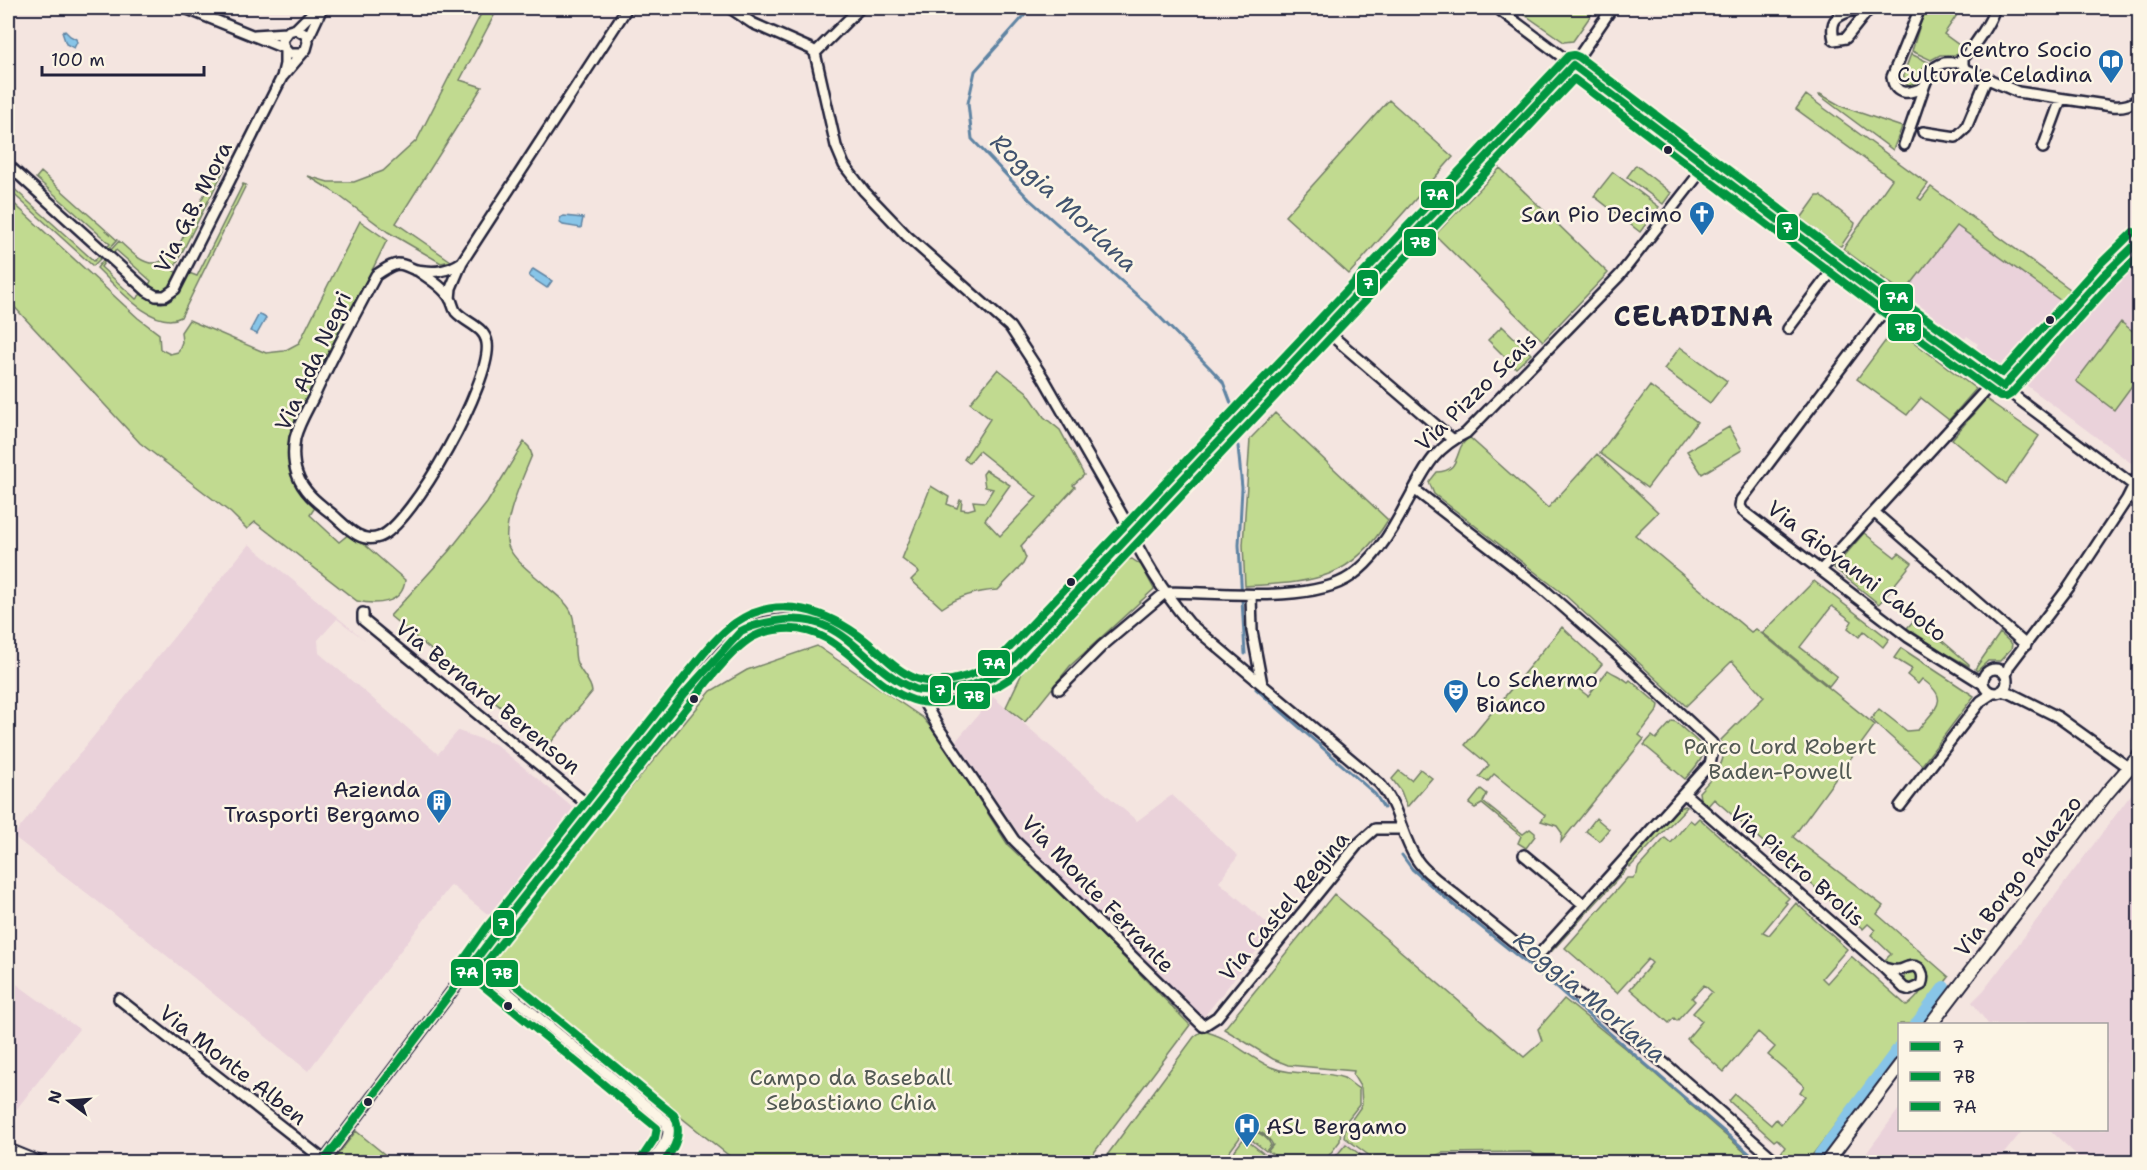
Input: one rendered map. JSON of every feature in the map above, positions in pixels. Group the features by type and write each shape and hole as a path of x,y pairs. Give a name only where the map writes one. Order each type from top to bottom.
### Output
{"main road":[{"name":"Via Borgo Palazzo","path":"1932,1023 2107,793 2139,755"},
{"path":"1827,1162 1898,1066"}],"street":[{"path":"185,8 253,35 293,55 300,54 306,49 308,38 322,8"},
{"path":"253,35 286,33 296,29 317,8"},
{"path":"450,299 451,288 462,262 627,8"},
{"path":"730,8 752,23 811,49 814,53 832,130 844,165 864,191 907,236 1010,327 1048,386 1171,602 1189,623 1379,783 1389,794 1418,862 1437,880 1677,1074 1777,1162"},
{"path":"814,53 860,8"},
{"path":"1497,8 2136,487"},
{"path":"324,1161 472,963 593,809 725,647 741,631 752,625 793,618 819,622 845,637 888,673 917,690 955,690 992,678 1003,670 1131,535 1573,65 1612,8"},
{"path":"1862,8 1839,14 1832,31 1834,40 1846,38 1870,8"},
{"path":"1920,8 1893,77 1893,83 1900,92 1908,94 1924,87"},
{"path":"1904,145 1929,73 1943,63 1957,63 1963,58 1990,20 1994,8"},
{"path":"296,29 308,38"},
{"path":"284,49 282,40 286,33"},
{"name":"Via G.B. Mora","path":"8,165 147,291 156,296 165,296 175,289 282,77 285,64 284,49"},
{"name":"Via G.B. Mora","path":"282,77 300,54"},
{"path":"1963,58 1965,69 1986,80 2019,92 2123,106 2134,103 2139,97"},
{"path":"1923,132 1956,137 1966,128 1986,80"},
{"path":"2043,148 2061,99"},
{"name":"Via Pizzo Scais","path":"1166,592 1247,595 1290,593 1332,584 1349,577 1376,552 1392,529 1419,477 1437,451 1452,439 1466,433 1620,275 1706,165"},
{"path":"2003,387 2104,275 2139,240"},
{"name":"Via Ada Negri","path":"417,270 434,281 450,299 457,313 479,329 488,343 485,361 478,386 452,444 430,479 392,529 380,537 368,539 358,535 309,496 300,482 294,457 295,440 332,357 376,275 396,264 417,270 449,270 462,262"},
{"path":"1788,329 1837,264"},
{"name":"Via Giovanni Caboto","path":"1890,304 1740,500 1740,506 1749,516 1908,637 2058,717 2129,768"},
{"path":"1324,329 1452,439"},
{"path":"1821,570 1994,381"},
{"path":"1900,806 1981,701 1998,687 2009,666 2069,587 2136,487 2139,473"},
{"path":"1414,489 1542,588 1712,743 1710,764 1535,958"},
{"path":"1874,512 2026,645"},
{"path":"1059,689 1102,646 1166,592"},
{"path":"1247,595 1262,684"},
{"name":"Via Bernard Berenson","path":"363,613 363,620 593,809"},
{"path":"1998,687 1983,677 1988,671 2009,666"},
{"name":"Via Giovanni Caboto","path":"1998,669 1998,687"},
{"name":"Via Monte Ferrante","path":"917,690 938,727 1014,840 1203,1026"},
{"name":"Via Pietro Brolis","path":"1685,794 1884,968"},
{"name":"Via Castel Regina","path":"1203,1026 1217,1017 1358,844 1375,829 1402,829"},
{"path":"1524,855 1584,905"},
{"path":"472,963 666,1122 669,1129 668,1137 651,1162"},
{"name":"Via Monte Alben","path":"118,999 324,1161"},
{"path":"8,1149 40,1162"}],"shaded area":[{"path":"1957,226 2064,303 2006,371 1976,347 1978,344 1967,336 1964,340 1904,293"},
{"path":"2139,253 2140,452 2131,463 2022,382 2104,291 2108,293 2122,275 2119,273"},
{"path":"249,544 365,640 337,619 318,640 319,653 438,754 458,731 495,744 577,811 490,916 451,885 308,1071 145,938 13,836"},
{"path":"993,697 1137,821 1172,795 1238,856 1219,882 1274,929 1202,1019 1123,937 1022,838 956,741"},
{"path":"2139,784 2139,1162 2084,1162 2051,1131 2108,1131 2108,1023 1987,1023 1972,1002 1984,990"},
{"path":"8,978 79,1029 8,1120"},
{"path":"1898,1110 1898,1131 2022,1131 1997,1162 1860,1162"},
{"name":"ASL Bergamo","path":"1244,1135 1277,1162 1224,1162"},
{"name":"ASL Bergamo","path":"1345,1140 1374,1162 1327,1162"}],"green space":[{"path":"484,8 498,8 460,80 482,87 396,223 451,261 441,263 388,232 334,192 308,176 328,182 354,182 383,171 417,140"},
{"path":"1515,8 1596,8 1573,41 1564,42"},
{"path":"1926,8 1954,8 1959,12 1944,34 1963,48 1958,55 1940,55 1931,60 1912,51"},
{"path":"1911,54 1928,62 1922,70 1925,72 1919,86 1906,85 1904,81"},
{"path":"1806,95 1928,184 1918,198 1921,200 1931,187 2074,292 2064,303 1957,226 1904,293 1843,249 1892,179 1796,109"},
{"path":"1819,95 1843,107 1902,127 1893,150"},
{"path":"1389,100 1453,157 1349,274 1285,216"},
{"path":"220,163 226,166 173,270 177,273 169,288 159,291 149,285 151,281 116,250 113,254 110,251 119,241 139,258 152,263 167,258 176,251"},
{"path":"1636,165 1671,193 1663,204 1627,177"},
{"path":"1500,168 1608,273 1543,341 1435,235"},
{"path":"41,172 117,240 109,249 107,247 110,244 36,178"},
{"path":"1613,172 1659,207 1640,232 1594,196"},
{"path":"13,177 15,179 10,185 94,261 100,255 102,257 93,266 8,189 8,184"},
{"path":"243,184 246,185 181,317 170,320 147,313 124,295 97,268 104,259 106,260 101,267 136,299 142,293 158,303 171,300 181,289 189,273 197,276"},
{"path":"1817,196 1821,196 1855,223 1841,246 1803,220 1802,217"},
{"path":"8,198 138,318 159,334 160,349 170,354 178,352 182,342 181,332 189,320 266,353 284,351 299,343 360,221 387,240 293,430 292,474 303,495 316,506 310,515 339,542 349,534 405,580 403,588 394,599 380,603 357,601 255,522 247,529 231,513 140,443 8,300"},
{"path":"2121,322 2139,336 2139,376 2114,410 2076,381"},
{"path":"1502,326 1531,354 1516,368 1488,340"},
{"path":"1895,328 1976,389 1949,420 1921,398 1907,415 1857,379"},
{"path":"1680,347 1727,381 1710,403 1664,369"},
{"path":"998,369 1027,392 1044,417 1060,430 1084,475 1021,546 1026,558 1023,564 998,590 969,595 942,608 911,580 919,572 902,559 931,486 949,497 947,504 957,508 962,500 961,509 968,510 975,508 973,501 985,502 993,489 985,487 983,474 986,470 1010,485 985,520 1000,536 1037,497 979,451 969,463 964,459 990,419 970,403"},
{"path":"1650,386 1697,422 1647,488 1600,453"},
{"path":"1986,399 2039,436 2006,484 1952,439"},
{"path":"1275,413 1388,520 1359,556 1327,575 1290,583 1245,586 1243,545 1250,439"},
{"path":"1729,427 1742,450 1702,474 1687,451"},
{"name":"Parco Lord Robert Baden-Powell","path":"1469,437 1548,508 1597,454 1658,512 1635,535 1751,632 1756,629 1875,725 1793,837 1883,906 1877,914 1949,977 1914,1023 1898,1023 1898,1043 1807,1162 1793,1162 1781,1153 1785,1147 1777,1139 1774,1141 1729,1101 1735,1094 1771,1125 1776,1119 1781,1124 1805,1096 1800,1092 1804,1086 1768,1055 1775,1047 1758,1032 1724,1072 1687,1039 1702,1021 1693,1013 1712,992 1704,985 1692,998 1695,1001 1677,1021 1674,1018 1669,1023 1630,989 1652,963 1648,959 1617,993 1565,948 1627,878 1633,878 1637,874 1638,868 1665,838 1671,843 1690,820 1694,823 1699,818 1789,898 1763,932 1769,935 1796,903 1847,949 1822,978 1827,983 1851,956 1907,1006 1922,990 1926,980 1926,970 1914,963 1896,966 1885,964 1885,960 1891,954 1871,935 1875,930 1868,924 1863,929 1714,799 1708,806 1700,799 1699,792 1719,769 1722,762 1721,740 1764,697 1732,661 1686,706 1566,596 1434,494 1429,482 1437,472 1447,470 1453,465 1461,446"},
{"path":"524,442 532,455 510,515 507,528 509,548 520,563 560,598 570,610 574,625 576,660 590,683 592,692 548,746 390,616 449,551 487,503"},
{"path":"1864,533 1895,557 1899,553 1912,563 1879,604 1834,568"},
{"path":"1132,559 1141,565 1154,589 1070,666 1025,722 1006,707 1024,669 1122,561"},
{"path":"1814,581 1889,639 1883,647 1864,631 1859,637 1848,628 1852,621 1832,606 1800,647 1837,676 1829,686 1763,633"},
{"path":"1916,618 1969,664 1969,666 1907,628"},
{"path":"1562,627 1602,664 1580,690 1588,696 1608,670 1628,682 1630,680 1659,705 1658,710 1639,735 1644,739 1561,842 1562,833 1557,826 1541,821 1545,815 1494,774 1488,781 1479,777 1489,765 1465,745"},
{"path":"2000,633 2012,644 2011,649 2000,661 1988,661 1977,671 1975,669"},
{"name":"Campo da Baseball Sebastiano Chia","path":"817,646 923,718 942,741 1008,845 1090,923 1190,1025 1087,1162 737,1162 486,962 711,691 747,670"},
{"path":"1901,648 1974,696 1922,765 1871,719 1879,709 1907,731 1918,730 1938,704 1936,693 1931,686 1922,679 1918,684 1907,675 1912,669 1894,658"},
{"path":"1672,721 1694,738 1703,749 1700,760 1685,779 1644,745 1652,736 1656,739"},
{"path":"1420,769 1432,778 1407,807 1401,791 1392,779 1399,771 1411,780"},
{"path":"1481,789 1487,794 1483,802 1523,834 1530,829 1535,833 1526,848 1518,843 1521,836 1482,804 1475,808 1469,804"},
{"path":"1687,807 1630,867 1627,864 1679,808"},
{"path":"1596,818 1609,829 1599,841 1586,831"},
{"path":"1623,868 1626,870 1552,951 1552,945"},
{"path":"1334,894 1524,1057 1542,1041 1538,1029 1564,999 1638,1059 1756,1162 1546,1162 1531,1152 1442,1153 1425,1162 1378,1162 1344,1137 1345,1129 1362,1105 1361,1088 1353,1075 1354,1071 1288,1065 1273,1059 1224,1029"},
{"path":"1908,971 1914,971 1918,978 1914,985 1908,985 1904,981 1904,975"},
{"path":"1202,1031 1221,1037 1271,1067 1289,1072 1335,1075 1344,1078 1359,1089 1359,1105 1341,1128 1340,1141 1324,1162 1283,1162 1268,1151 1273,1145 1265,1135 1246,1129 1222,1162 1102,1162 1194,1037"},
{"path":"1246,1130 1261,1134 1271,1145 1266,1151 1244,1134"},
{"path":"356,1131 394,1162 332,1162"},
{"name":"ASL Bergamo","path":"1244,1138 1274,1162 1226,1162"},
{"name":"ASL Bergamo","path":"1346,1144 1370,1162 1331,1162"}],"water":[{"path":"65,31 76,39 74,48 66,44 62,32"},
{"path":"564,216 583,218 581,228 563,225 559,222"},
{"path":"533,269 552,281 547,288 529,276"},
{"path":"259,314 266,318 257,334 250,331"}],"waterway":[{"name":"Roggia Morlana","path":"1031,8 975,71 968,103 972,139 1029,199 1146,303 1210,368 1223,382 1232,406"},
{"name":"Roggia Morlana","path":"1238,446 1242,488 1239,545 1245,654"},
{"name":"Roggia Morlana","path":"1256,689 1375,794 1384,808"},
{"name":"Roggia Morlana","path":"1402,855 1412,869 1455,906 1555,986 1759,1162"},
{"path":"1917,1023 1944,987"},
{"path":"1820,1154 1898,1049"}],"transit line":[{"name":"7A","path":"643,1156 655,1138 657,1128 465,971 462,962 486,928 706,651 735,623 752,614 786,607 820,614 836,622 866,641 896,667 917,679 948,681 969,675 996,662 1568,56 1579,57 1895,296 2002,373 2096,268 2133,232"},
{"name":"7","path":"1573,65 1889,304 2003,387"},
{"name":"7","path":"323,1162 514,909 685,693 741,631 758,624 776,621 800,620 819,624 836,632 896,680 920,690 943,690 970,686 1003,670 1573,65"},
{"name":"7B","path":"664,1162 677,1140 678,1128 674,1115 487,961 707,682 742,644 756,635 783,629 803,630 821,636 837,645 881,682 913,700 950,702 988,691 1009,679 1574,79 1883,312 2000,397 2011,394 2112,282 2140,255"},
{"name":"7","path":"2003,387 2104,275 2140,240"}],"place":[{"name":"Centro Socio Culturale Celadina","path":"2111,85"},
{"name":"San Pio Decimo","path":"1702,237"},
{"name":"Lo Schermo Bianco","path":"1456,715"},
{"name":"Azienda Trasporti Bergamo","path":"439,825"},
{"name":"ASL Bergamo","path":"1247,1149"}],"district":[{"name":"CELADINA","path":"1694,316"}]}
